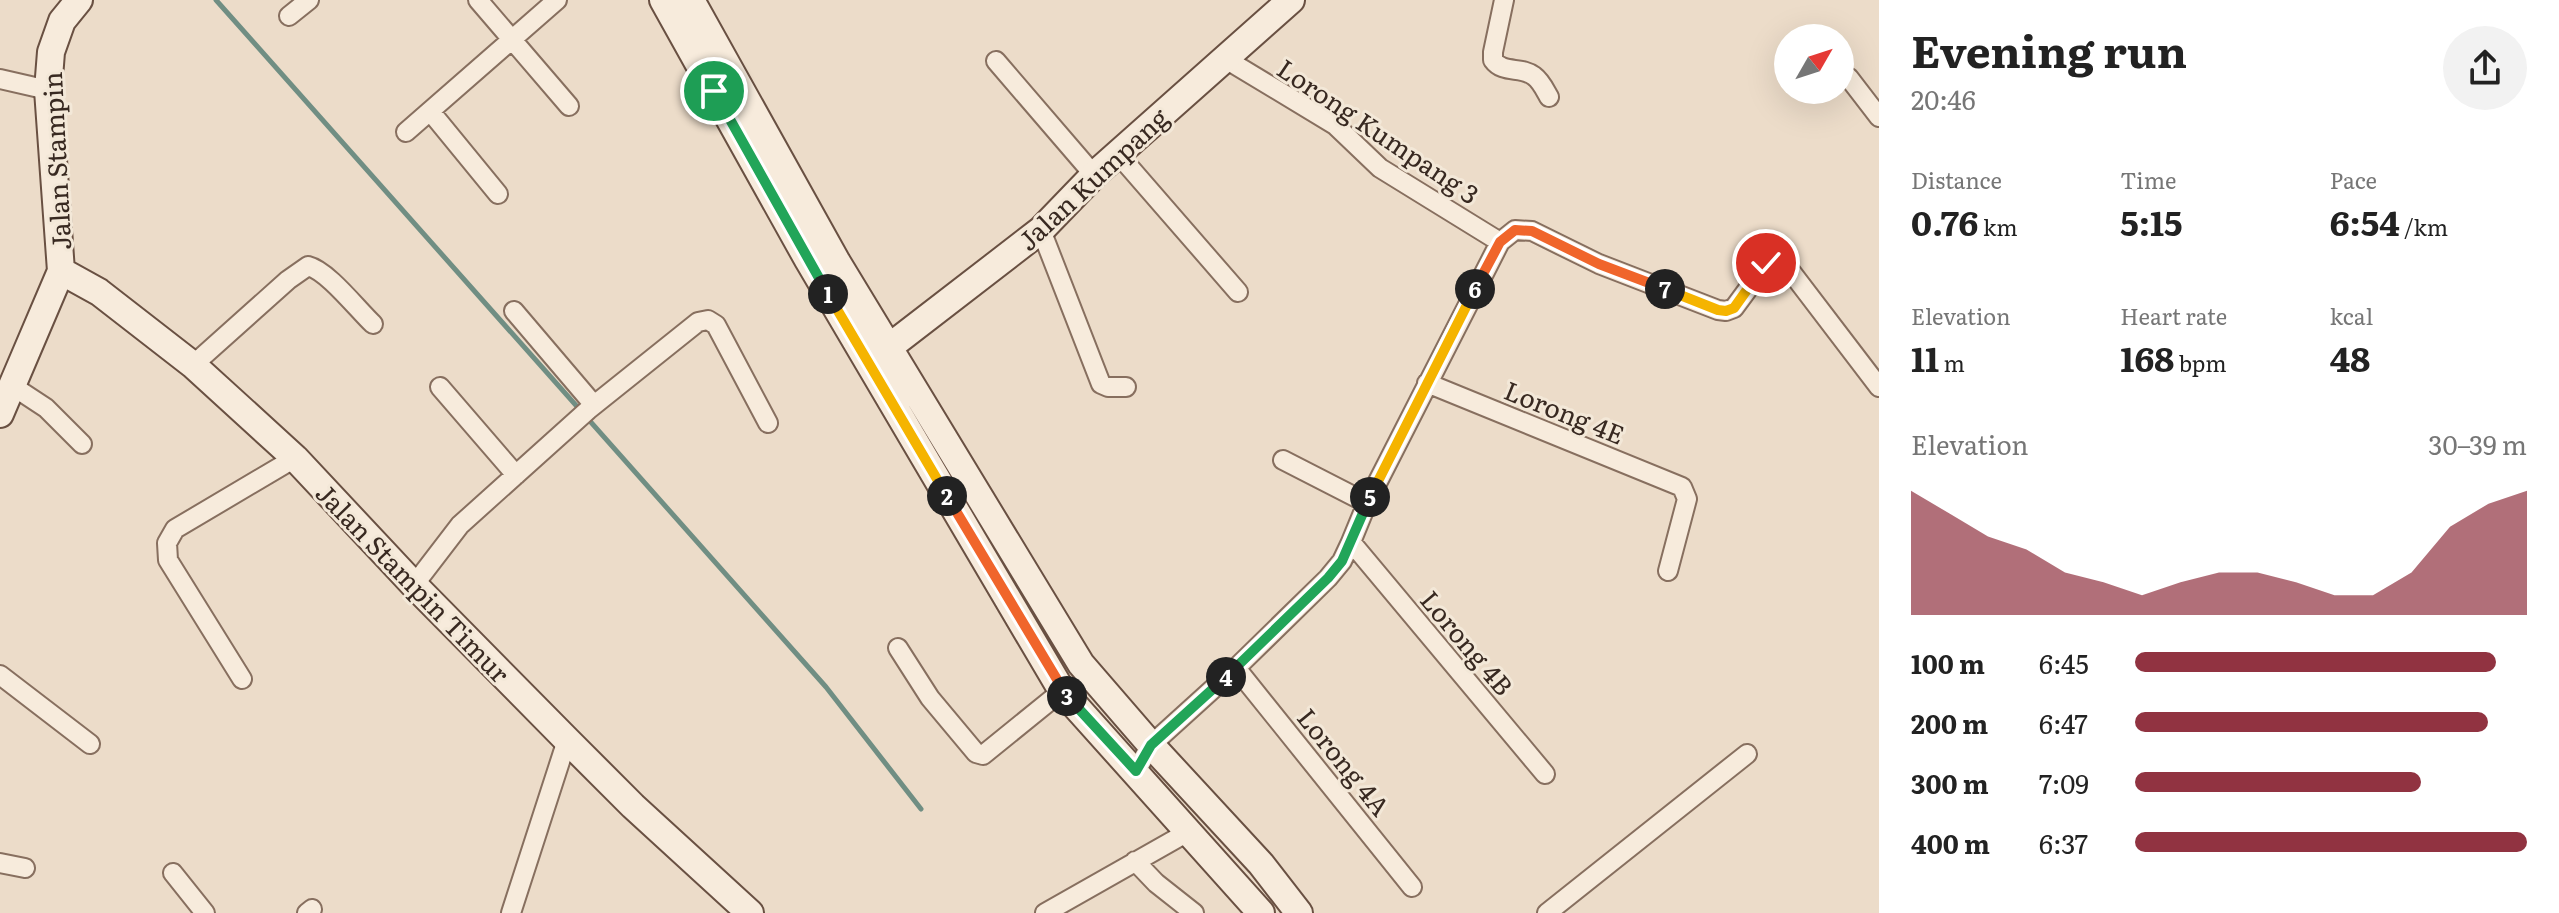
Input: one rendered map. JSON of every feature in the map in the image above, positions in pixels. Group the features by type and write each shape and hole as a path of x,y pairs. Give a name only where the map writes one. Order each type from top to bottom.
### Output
{"main road":[{"name":"Jalan Stampin","path":"0,414 61,271 48,90 51,52 62,21 79,0"},
{"path":"663,0 808,260 1062,691 1261,913"},
{"path":"691,0 837,262 1081,664 1261,864 1299,913"},
{"name":"Jalan Kumpang","path":"888,348 1041,230 1094,175 1291,0"},
{"name":"Jalan Stampin Timur","path":"61,271 99,292 193,365 295,458 414,585 567,740 633,806 750,913"}],"street":[{"path":"289,16 309,0"},
{"path":"478,0 569,106"},
{"path":"406,132 557,0"},
{"path":"1504,0 1493,60 1503,69 1532,74 1549,97"},
{"name":"Lorong Kumpang 3","path":"1224,58 1335,125 1380,168 1500,242"},
{"path":"996,61 1094,175"},
{"path":"0,79 48,90"},
{"path":"1854,84 1879,117"},
{"path":"430,111 498,194"},
{"path":"1118,154 1238,292"},
{"path":"1041,230 1101,384 1126,387"},
{"path":"1136,771 1151,745 1236,668 1342,561 1367,503 1500,242 1515,230 1532,231 1599,264 1726,311 1734,308 1773,255 1779,256 1879,387"},
{"path":"193,365 288,280 308,266 328,279 373,324"},
{"path":"514,311 591,407"},
{"path":"414,585 460,525 591,407 698,322 708,320 716,325 768,423"},
{"name":"Lorong 4E","path":"1427,383 1682,487 1687,499 1668,571"},
{"path":"11,385 46,408 82,444"},
{"path":"440,387 516,475"},
{"path":"242,679 168,560 167,543 175,529 295,458"},
{"path":"1283,460 1367,503"},
{"name":"Lorong 4B","path":"1351,542 1545,774"},
{"path":"898,648 930,698 976,753 983,755 1062,691"},
{"name":"Lorong 4A","path":"1236,668 1412,887"},
{"path":"0,675 90,744"},
{"path":"511,913 567,740"},
{"path":"1547,913 1747,754"},
{"path":"1045,913 1188,832"},
{"path":"1135,861 1156,883 1194,913"},
{"path":"0,863 25,868"},
{"path":"173,873 205,913"}],"waterway":[{"path":"216,0 826,687 921,809"}],"route":[{"path":"714,91 808,260 1062,691 1136,771 1151,745 1236,668 1342,561 1367,503 1500,242 1515,230 1532,231 1599,264 1726,311 1734,308 1766,263"}]}
